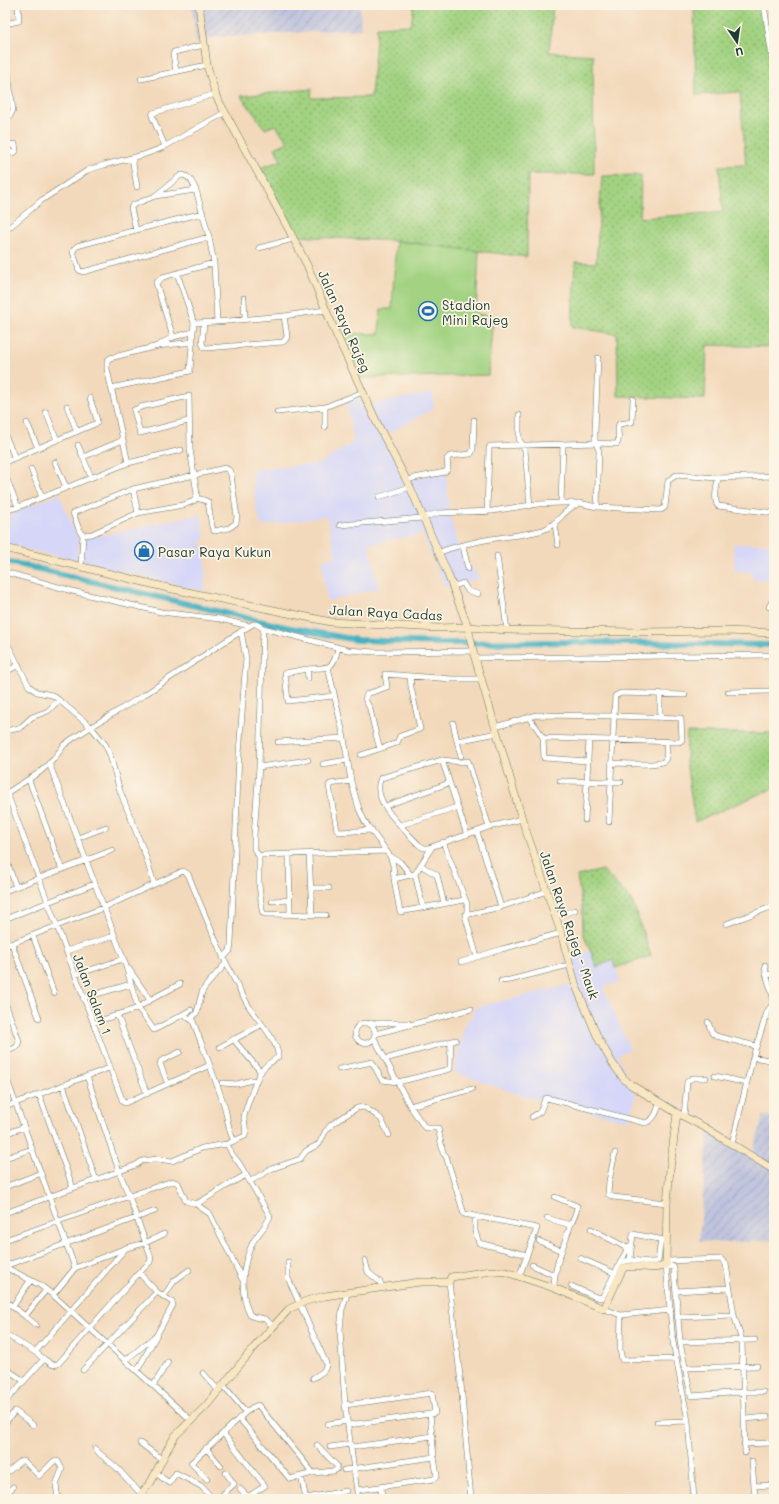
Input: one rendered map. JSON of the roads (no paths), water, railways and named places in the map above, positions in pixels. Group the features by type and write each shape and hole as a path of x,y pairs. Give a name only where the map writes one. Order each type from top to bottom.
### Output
{"street":[{"path":"5,24 19,21 18,5"},
{"name":"Jalan Raya Rajeg","path":"199,5 207,65 215,94 224,113 280,212 307,265 363,392 408,484 447,572 468,630 474,653"},
{"path":"764,5 774,70"},
{"path":"176,71 173,54 174,52 204,45"},
{"path":"141,78 207,65"},
{"path":"5,70 8,73 13,110 10,116 5,117"},
{"path":"165,146 152,116 154,113 215,94"},
{"path":"5,231 42,200 88,170 104,164 132,158 165,146 224,113"},
{"path":"5,146 14,144 16,151 5,150"},
{"path":"132,158 137,188"},
{"path":"155,196 182,175 187,176 196,190 209,237 214,263 217,322"},
{"path":"136,230 131,208 136,203 155,196 196,190"},
{"path":"203,213 136,230 75,248 74,252 79,270 83,272 209,237"},
{"path":"259,248 293,239"},
{"path":"173,337 156,283 163,277 214,263"},
{"path":"111,388 190,371 194,323 178,273"},
{"path":"244,298 245,319"},
{"path":"194,323 284,316 326,310"},
{"path":"204,323 202,343 206,348 283,342 287,336 284,316"},
{"path":"158,346 173,337 193,332"},
{"path":"128,463 106,366 107,361 110,358 158,346 193,342"},
{"path":"597,507 599,451 595,431 598,358"},
{"path":"277,412 325,407 363,392"},
{"path":"188,421 140,433 134,410 189,396 188,421 196,498"},
{"path":"5,462 97,423 98,420 90,398"},
{"path":"488,512 489,448 491,445 597,443 612,445 618,443 618,426 632,422 633,398"},
{"path":"67,406 77,432"},
{"path":"325,407 325,427"},
{"path":"46,412 57,440"},
{"path":"519,415 519,439 525,450 530,506"},
{"path":"379,497 408,484 414,478 445,472 448,469 447,459 450,456 471,454 473,449 474,420"},
{"path":"27,423 38,448"},
{"path":"5,435 14,458"},
{"path":"83,457 123,440"},
{"path":"561,503 563,444"},
{"path":"78,445 91,477"},
{"path":"7,510 61,491 91,477 128,463 181,450"},
{"path":"55,462 66,488"},
{"path":"81,567 83,535 80,532 73,513 133,489 225,468 229,470 232,480 237,517 236,523 229,528 214,531 208,502 196,498"},
{"path":"31,469 42,497"},
{"path":"340,525 422,518 438,513 488,512 561,503 579,503 597,507 661,510 665,507 668,481 674,475 718,478 774,476"},
{"path":"6,478 18,507"},
{"path":"718,478 716,500 716,504 718,506 774,512"},
{"path":"133,489 138,513"},
{"path":"83,535 92,534 138,513 183,505 194,501 196,498"},
{"path":"438,553 463,546 542,530 555,524 568,508 579,503"},
{"path":"555,524 558,545"},
{"path":"463,546 468,569"},
{"name":"Jalan Raya Cadas","path":"5,548 168,588 331,622 468,630 638,632 726,631 774,633"},
{"path":"497,556 507,630"},
{"path":"5,572 76,592 161,612 220,619 251,625 256,624 263,628 338,648 374,652 774,655"},
{"path":"452,587 463,583 468,591 478,594"},
{"path":"769,607 774,598"},
{"path":"6,794 29,780 49,763 64,745 91,726 144,695 251,625"},
{"path":"263,628 260,767 254,836 254,849 259,856 259,884 263,913 326,915"},
{"path":"223,958 230,951 231,944 239,754 246,658 241,631"},
{"path":"5,639 29,686 37,692 52,695 59,700 91,726 104,744 110,755 120,791 145,854 154,884"},
{"path":"334,696 288,701 285,673 328,667 335,662 338,648"},
{"name":"Jalan Raya Rajeg - Mauk","path":"474,653 522,819 561,933 576,986 598,1038 613,1064 624,1079 631,1085 774,1170"},
{"path":"5,672 19,665"},
{"path":"328,667 344,738 351,781 359,809 365,822 390,856 393,865 400,912 464,900"},
{"path":"307,669 308,678"},
{"path":"380,749 369,705 365,699 367,694 387,688 385,674 452,679 482,679"},
{"path":"361,755 397,743 400,736 420,729 411,688 410,676"},
{"path":"728,692 774,691"},
{"path":"660,693 660,718"},
{"path":"609,822 615,696 618,694 660,693 686,695"},
{"path":"5,731 22,726 32,717 48,711 59,700"},
{"path":"457,741 496,730 528,717 542,714 682,719 681,741 543,738"},
{"path":"528,717 543,738 544,758 588,761"},
{"path":"452,723 461,756"},
{"path":"278,742 344,738"},
{"path":"585,820 589,739"},
{"path":"612,763 662,763 666,758 666,741"},
{"path":"260,767 308,760"},
{"path":"323,764 347,760"},
{"path":"489,827 468,761 462,762 442,760 381,778 379,782 379,792 390,815 419,845 426,848 489,827 522,819"},
{"path":"442,760 467,835"},
{"path":"49,763 124,961 138,1008 154,1030 191,1010"},
{"path":"29,780 62,870"},
{"path":"351,781 330,784 329,786 337,830 339,832 372,830"},
{"path":"560,781 621,782"},
{"path":"385,806 449,783"},
{"name":"Jalan Salam 1","path":"6,794 123,1102 125,1103 147,1094"},
{"path":"401,825 457,807"},
{"path":"78,838 106,827"},
{"path":"477,832 501,907"},
{"path":"443,842 464,900 467,904 467,912 465,915 477,957"},
{"path":"394,878 413,874 432,847"},
{"path":"5,891 113,850"},
{"path":"259,856 262,854 386,851"},
{"path":"289,854 290,914"},
{"path":"309,854 312,914"},
{"path":"5,856 16,887"},
{"path":"390,856 400,862 413,874 423,908"},
{"path":"420,865 437,875 444,904"},
{"path":"5,946 57,927 103,908 183,871 186,872 223,958 248,1005 276,1044 279,1053 278,1057 260,1072 256,1081 244,1116 245,1136 227,1144 202,1148 169,1162 157,1159 142,1162 5,1213"},
{"path":"5,919 94,884"},
{"path":"311,888 329,888"},
{"path":"465,915 501,907 547,891"},
{"path":"272,901 290,900"},
{"path":"726,924 774,906"},
{"path":"555,916 575,910"},
{"path":"461,962 561,933"},
{"path":"33,936 54,993"},
{"path":"66,951 114,936"},
{"path":"12,944 38,1018"},
{"path":"75,975 124,961"},
{"path":"124,961 150,1000"},
{"path":"226,963 202,992 193,1021 224,1104 230,1132 234,1141"},
{"path":"501,981 569,965"},
{"path":"732,1144 756,1046 767,1012 774,1002 765,965"},
{"path":"766,974 774,975"},
{"path":"83,998 131,984"},
{"path":"93,1023 138,1008 180,984"},
{"path":"5,1002 19,1041 17,1047 5,1052"},
{"path":"415,1024 363,1023 358,1026 355,1031 355,1037 364,1043 370,1042 375,1036 471,1009"},
{"path":"185,1013 187,1017 193,1021"},
{"path":"117,1014 147,1094 210,1065"},
{"path":"708,1022 712,1033 716,1036 756,1046"},
{"path":"369,1023 373,1026 375,1036 385,1058 410,1106 425,1128 438,1128 443,1153 446,1156 464,1214 537,1228 519,1277"},
{"path":"220,1047 261,1025"},
{"path":"234,1040 260,1072"},
{"path":"339,1070 372,1062 382,1080 398,1082 450,1069 453,1041 385,1058"},
{"path":"168,1084 160,1064 161,1061 180,1052"},
{"path":"753,1057 774,1061"},
{"path":"5,1107 110,1068"},
{"path":"5,1334 53,1365 58,1364 150,1262 150,1255 146,1243 119,1171 87,1076"},
{"path":"715,1076 747,1082"},
{"path":"5,1077 76,1268"},
{"path":"694,1499 688,1421 673,1342 664,1240 670,1169 687,1082 692,1078 706,1078"},
{"path":"222,1083 237,1084 252,1080 256,1081"},
{"path":"63,1085 96,1180"},
{"path":"410,1106 472,1089"},
{"path":"39,1094 73,1188"},
{"path":"532,1117 540,1112 545,1099 547,1098 645,1123 650,1122 655,1116 660,1102"},
{"path":"249,1182 271,1169 300,1159 306,1151 319,1144 325,1132 332,1124 357,1108 364,1107 376,1114 381,1119 389,1135"},
{"path":"5,1134 24,1127"},
{"path":"227,1144 270,1218 251,1248 242,1279"},
{"path":"5,1158 32,1149"},
{"path":"615,1153 608,1194 613,1197 667,1203"},
{"path":"5,1187 41,1174"},
{"path":"196,1204 228,1184 246,1175"},
{"path":"5,1240 172,1181 178,1183 186,1201 196,1204 210,1214 242,1279 244,1297 250,1315 265,1318 273,1326"},
{"path":"554,1288 554,1275 570,1225 577,1210 577,1206 555,1197"},
{"path":"5,1267 155,1211"},
{"path":"475,1216 475,1231 479,1243 527,1255"},
{"path":"547,1218 570,1225"},
{"path":"590,1229 627,1248"},
{"path":"53,1295 76,1268 126,1248 146,1243 164,1234"},
{"path":"630,1259 631,1243 634,1234 664,1240"},
{"path":"620,1262 630,1259 654,1262 658,1261 664,1240"},
{"path":"539,1242 562,1251"},
{"path":"570,1286 602,1298 627,1248 631,1243"},
{"path":"35,1352 126,1248"},
{"path":"580,1258 614,1273"},
{"path":"365,1260 368,1272 380,1282 382,1287"},
{"path":"604,1309 623,1268 656,1268 666,1263 723,1260 726,1264 734,1315 742,1341 745,1453"},
{"path":"288,1262 288,1278 326,1363 324,1370 313,1378"},
{"path":"666,1263 674,1267 680,1342 691,1396 763,1392"},
{"path":"532,1265 554,1275"},
{"path":"5,1267 40,1285 53,1295 192,1421"},
{"path":"164,1296 174,1282 189,1270"},
{"path":"95,1448 117,1468 139,1496 156,1474 175,1436 192,1421 221,1389 244,1359 273,1326 289,1309 316,1298 382,1287 450,1280 459,1275 499,1271 554,1288 621,1315 671,1310"},
{"path":"137,1371 173,1306 172,1302 157,1292 139,1273"},
{"path":"450,1280 471,1499"},
{"path":"13,1306 30,1281"},
{"path":"676,1291 729,1288"},
{"path":"25,1316 46,1290"},
{"path":"82,1370 157,1292"},
{"path":"347,1294 342,1310 340,1326 345,1405 352,1445 358,1499"},
{"path":"5,1301 36,1325"},
{"path":"621,1315 620,1350 622,1360 676,1359"},
{"path":"677,1317 734,1315"},
{"path":"126,1360 155,1337"},
{"path":"680,1342 755,1340"},
{"path":"6,1399 44,1359"},
{"path":"153,1386 168,1362"},
{"path":"685,1368 757,1366"},
{"path":"5,1368 24,1381"},
{"path":"203,1373 246,1412"},
{"path":"328,1424 435,1413 432,1393 345,1405"},
{"path":"207,1479 192,1463 239,1418 258,1405 313,1473"},
{"path":"5,1423 15,1412 33,1425"},
{"path":"358,1490 436,1478 430,1414"},
{"path":"745,1419 767,1417"},
{"path":"239,1418 290,1479 313,1473 334,1471 337,1469 337,1466 317,1445"},
{"path":"657,1422 688,1421"},
{"path":"222,1433 265,1486 249,1496 247,1496 240,1489"},
{"path":"330,1447 433,1436"},
{"path":"744,1444 772,1443"},
{"path":"140,1444 163,1460"},
{"path":"206,1448 221,1466"},
{"path":"344,1470 434,1457"},
{"path":"5,1472 9,1472 21,1461 24,1461 39,1476 54,1461 58,1461 62,1470 56,1485 58,1499"},
{"path":"717,1499 755,1498 752,1461"},
{"path":"156,1474 169,1483 176,1473 201,1486 213,1499"},
{"path":"218,1499 234,1484 226,1473"},
{"path":"301,1476 306,1498 346,1490"},
{"path":"754,1486 774,1485"},
{"path":"381,1487 382,1499"},
{"path":"5,1495 13,1488"}],"waterway":[{"path":"5,561 285,627 357,640 441,643 569,642 774,645"}],"place":[{"name":"Stadion Mini Rajeg","path":"428,311"},
{"name":"Pasar Raya Kukun","path":"144,551"}]}
